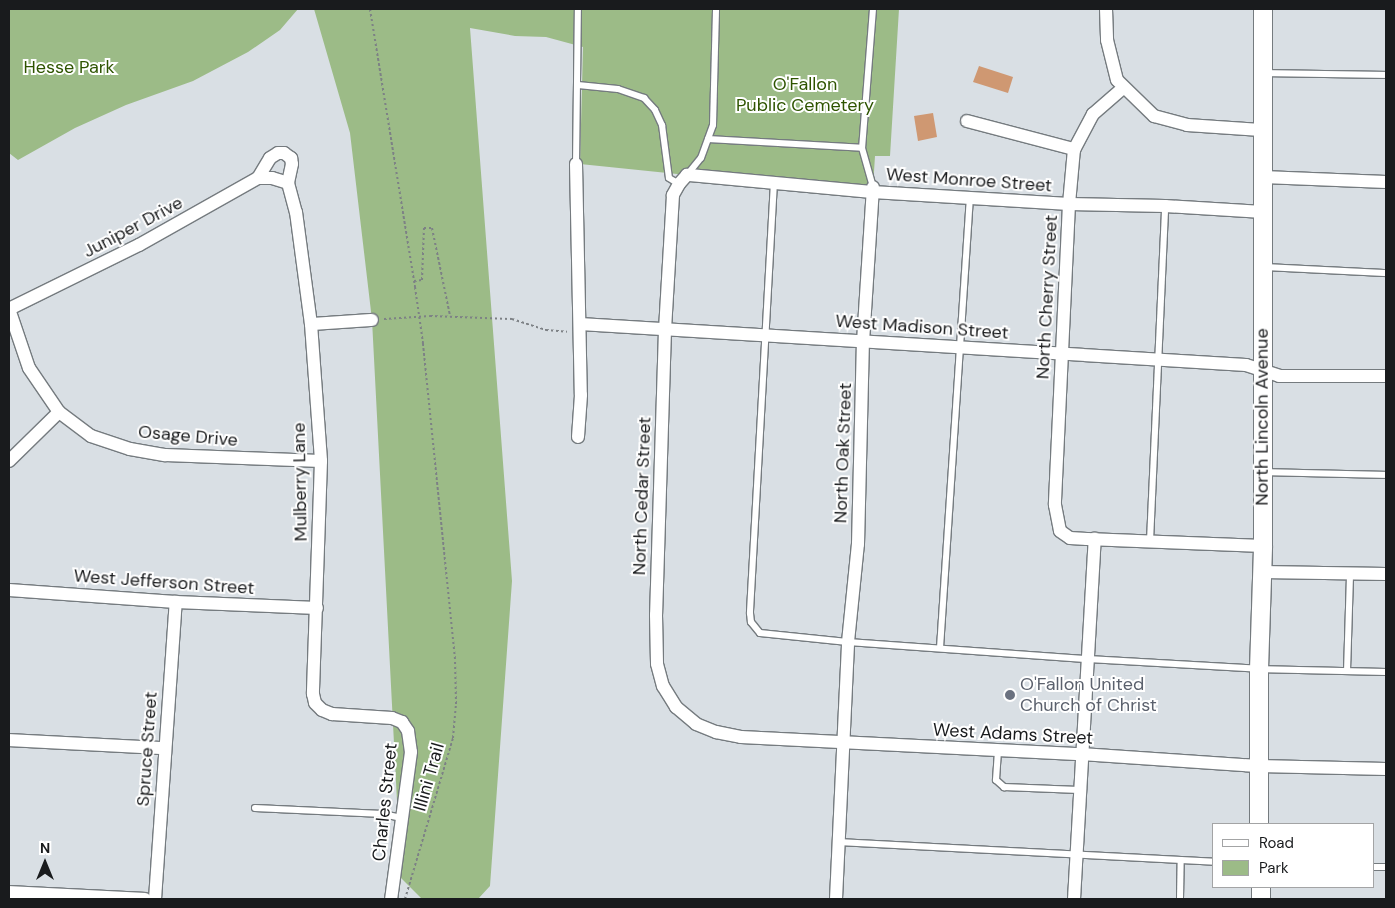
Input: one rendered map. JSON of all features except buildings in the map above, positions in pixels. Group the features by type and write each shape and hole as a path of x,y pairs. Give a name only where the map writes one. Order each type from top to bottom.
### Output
{"main road":[{"name":"North Lincoln Avenue","path":"1260,823 1258,766 1262,572 1263,177 1261,130 1263,9"}],"street":[{"path":"1106,9 1107,40 1117,80 1123,88 1154,116 1187,124 1261,130"},
{"name":"North Cherry Street","path":"1095,539 1070,538 1060,531 1056,519 1061,354 1069,204 1074,149 1093,114 1123,88"},
{"path":"967,121 1074,149"},
{"name":"Mulberry Lane","path":"258,178 270,158 278,153 284,153 291,158 292,164 288,183 296,212 310,324 321,462 313,694 315,703 322,710 332,714 392,718"},
{"path":"576,164 581,395 578,437"},
{"path":"1263,177 1386,182"},
{"name":"Juniper Drive","path":"9,309 139,245 258,178 272,178 288,183"},
{"name":"West Monroe Street","path":"683,180 774,182 970,198 1262,212"},
{"name":"North Cedar Street","path":"683,180 674,195 665,330 656,615 657,664 663,686 676,707 696,724 716,732 766,739"},
{"name":"North Oak Street","path":"836,899 848,642 858,544 864,342 872,190"},
{"name":"Osage Drive","path":"9,309 29,368 60,412 91,436 130,449 165,455 321,462"},
{"path":"310,324 372,320"},
{"name":"West Madison Street","path":"580,328 765,334 864,342 1246,365 1279,376 1386,376"},
{"path":"9,461 60,412"},
{"path":"1074,899 1095,539 1262,546"},
{"path":"1262,572 1386,574"},
{"name":"West Jefferson Street","path":"9,590 176,602 317,608"},
{"name":"Spruce Street","path":"155,899 164,748 176,602"},
{"name":"Charles Street","path":"391,899 411,752 408,731 402,722 392,718"},
{"name":"West Adams Street","path":"766,739 1081,754 1258,766 1386,769"},
{"path":"9,740 164,748"},
{"path":"9,892 145,899"}],"lane":[{"path":"576,164 578,9"},
{"path":"578,85 618,88 644,98 655,110 662,125 669,178 683,180 701,158 713,125 716,9"},
{"name":"North Oak Street","path":"872,190 862,148 873,9"},
{"path":"1262,73 1386,75"},
{"path":"708,139 862,148"},
{"path":"774,182 751,622 760,633 848,642 1088,659 1259,669 1386,672"},
{"path":"940,648 970,198"},
{"path":"1150,541 1165,206"},
{"path":"1262,267 1386,273"},
{"path":"1262,472 1386,474"},
{"path":"1347,671 1350,574"},
{"path":"998,750 996,780 1004,787 1079,790"},
{"path":"256,808 383,814 402,818"},
{"path":"838,842 1212,862"},
{"path":"1180,899 1182,860"}],"path":[{"name":"Illini Trail","path":"370,9 415,287 455,659 453,738 405,899"},
{"path":"414,281 422,280 424,228 432,228 450,316"},
{"path":"372,320 450,316 512,319 546,330 580,328"}],"green space":[{"name":"Hesse Park","path":"9,9 298,9 280,30 248,52 193,81 126,105 75,128 18,160 9,153"},
{"name":"O'Fallon Public Cemetery","path":"314,9 899,9 890,156 875,156 873,187 687,175 580,164 583,47 546,37 515,36 470,28 512,581 490,886 478,899 422,899 401,878 372,320 350,133"}],"place":[{"name":"O'Fallon United Church of Christ","path":"1010,695"}]}
